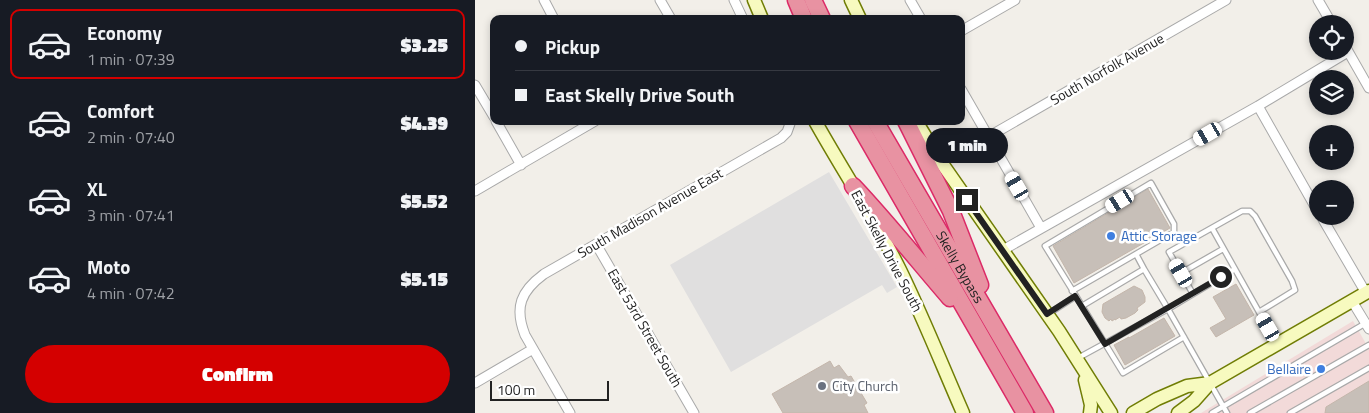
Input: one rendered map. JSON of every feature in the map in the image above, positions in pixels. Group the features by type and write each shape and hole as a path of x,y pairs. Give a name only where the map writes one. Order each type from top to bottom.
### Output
{"highway":[{"path":"796,0 802,15"},
{"path":"813,0 820,15"},
{"name":"Skelly Bypass","path":"859,125 1025,413"},
{"name":"Skelly Bypass","path":"877,125 1044,411"},
{"path":"908,125 951,211 997,331"},
{"path":"853,186 883,218 976,328"}],"main road":[{"path":"753,0 760,15"},
{"path":"851,0 858,15"},
{"name":"East Skelly Drive South","path":"817,125 900,269 963,413"},
{"path":"918,125 941,162 1047,314 1111,413"},
{"path":"1133,413 1157,399 1187,386 1209,383 1367,292"},
{"path":"1080,364 1091,404 1090,413"},
{"path":"1178,413 1195,402 1209,383"}],"street":[{"path":"544,0 553,15"},
{"path":"660,0 669,15"},
{"path":"734,0 741,15"},
{"path":"910,0 919,15"},
{"path":"965,29 1015,0"},
{"name":"South Norfolk Avenue","path":"988,137 1226,0"},
{"path":"1318,0 1327,15"},
{"path":"1003,250 1258,106 1330,60"},
{"path":"1353,60 1369,88"},
{"path":"475,85 490,110"},
{"path":"965,96 1041,228"},
{"path":"1258,106 1309,196"},
{"path":"498,125 521,165"},
{"path":"475,191 588,125"},
{"name":"South Madison Avenue East","path":"533,349 521,326 519,313 527,289 535,281 544,274 781,138 787,132 790,125"},
{"path":"1326,225 1367,292"},
{"name":"East 53rd Street South","path":"596,244 694,413"},
{"path":"1352,301 1368,325"},
{"path":"475,383 533,349 570,413"}],"lane":[{"path":"1072,291 1174,232 1174,224 1151,183 1045,246 1072,291 1075,296 1123,373 1184,337"},
{"path":"1193,294 1169,252 1241,211 1250,211 1255,216 1292,281 1295,290 1259,312"},
{"path":"1212,228 1278,344"},
{"path":"1181,273 1223,249"},
{"path":"1136,254 1227,413"},
{"path":"1082,306 1144,269"},
{"path":"1080,364 1105,344 1235,269"},
{"path":"1047,314 1075,296"},
{"path":"1212,413 1368,325"},
{"path":"1250,413 1369,345"},
{"path":"1290,413 1369,368"}],"shaded area":[{"path":"829,172 897,287 887,293 882,285 731,372 670,265"},
{"name":"Bellaire","path":"1353,321 1369,349 1369,413 1201,413"}],"building":[{"name":"Attic Storage","path":"1148,189 1170,228 1074,283 1053,246"},
{"path":"1236,284 1254,315 1216,337 1210,328 1226,319 1213,297"},
{"path":"1134,286 1142,290 1145,297 1145,302 1137,308 1138,310 1126,318 1121,319 1120,317 1109,321 1105,318 1102,312 1103,304"},
{"path":"1164,318 1175,336 1125,365 1114,345"},
{"name":"City Church","path":"830,361 834,368 839,365 848,377 851,376 867,403 864,405 868,413 783,413 772,394"},
{"path":"1369,381 1369,413 1325,413 1326,407"}],"place":[{"name":"Attic Storage","path":"1111,236"},
{"name":"Bellaire","path":"1321,369"},
{"name":"City Church","path":"822,386"}],"route":[{"path":"967,200 1047,314 1075,296 1105,344 1221,277"}]}
